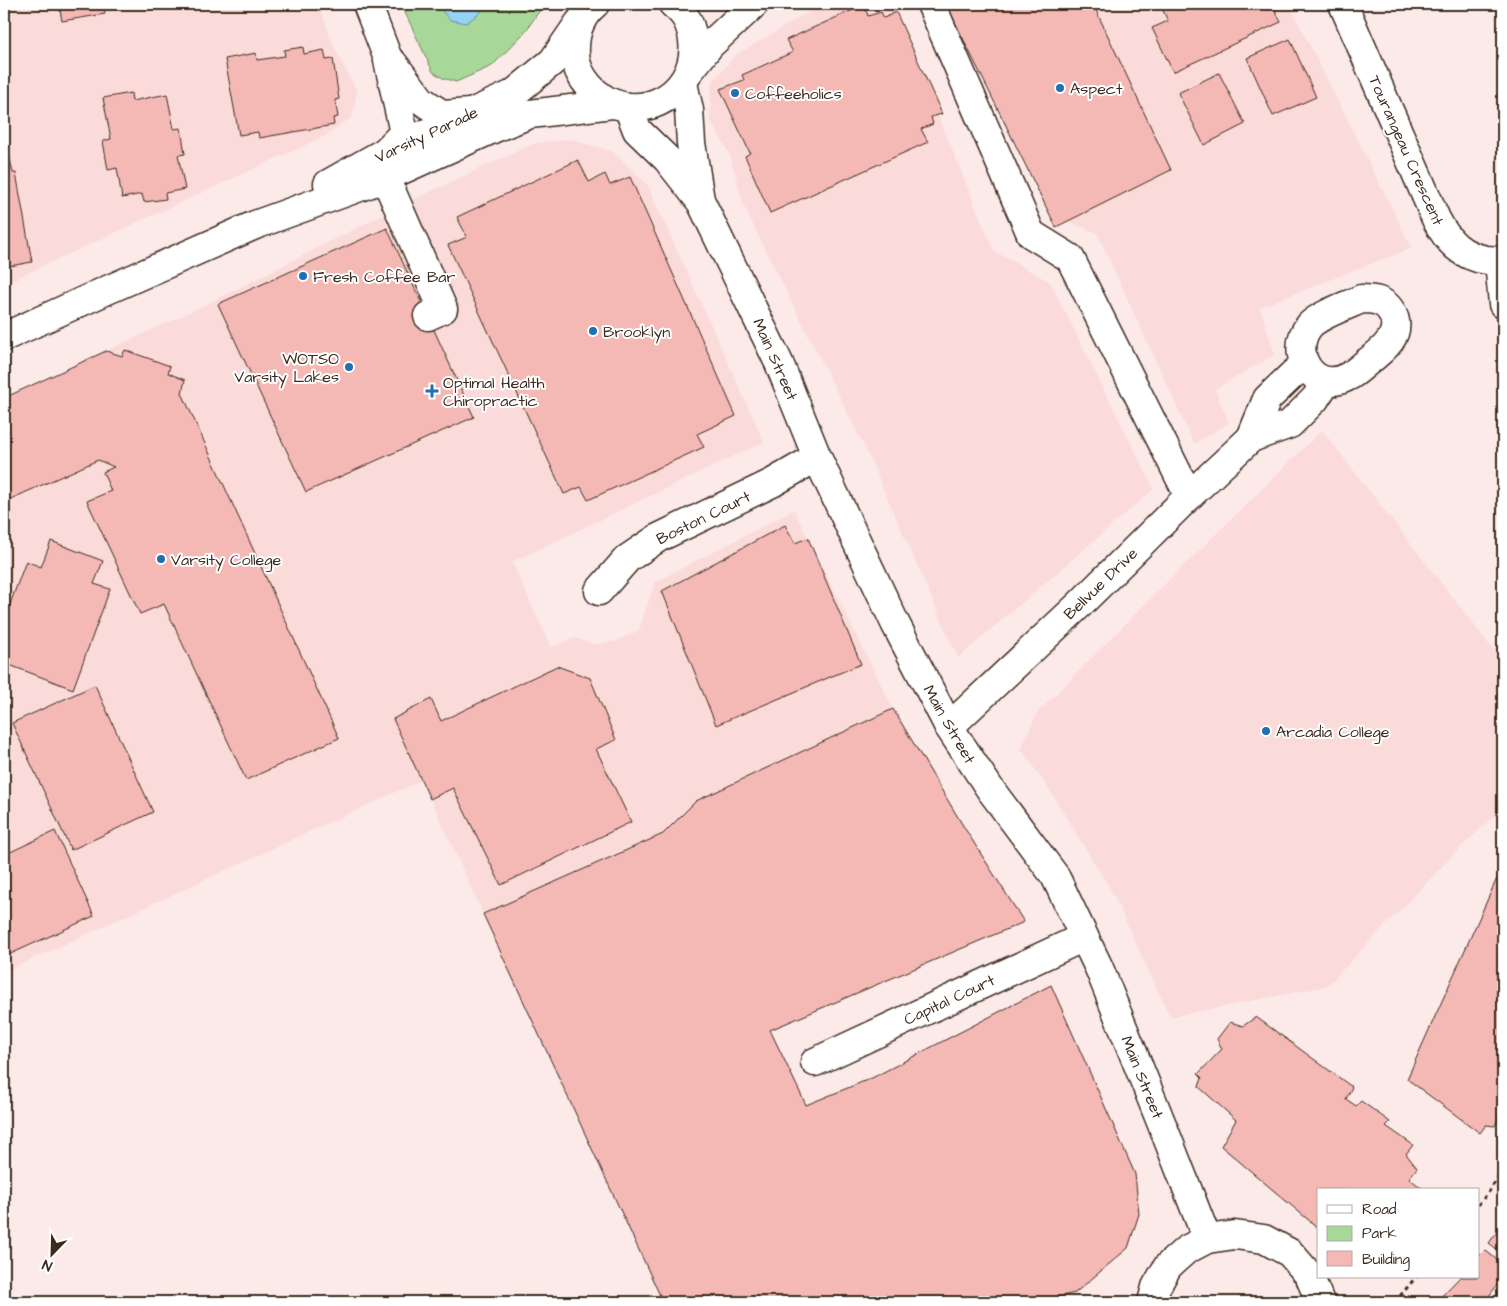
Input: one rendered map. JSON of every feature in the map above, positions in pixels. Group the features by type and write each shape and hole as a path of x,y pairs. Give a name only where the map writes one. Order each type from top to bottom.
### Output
{"street":[{"path":"367,4 387,56 404,133 382,162 443,309 428,316"},
{"path":"674,4 684,15 692,32 694,50 687,76 691,143 701,202"},
{"path":"687,76 710,45 754,4"},
{"path":"931,4 1031,234 1070,258 1188,496"},
{"name":"Tourangeau Crescent","path":"1342,4 1444,235 1459,250 1476,258 1501,261"},
{"path":"588,10 574,41 575,61 583,79 595,94 620,106 637,130 667,159 701,202"},
{"name":"Varsity Parade","path":"4,337 255,225 382,162 473,112 513,94 553,61 588,10"},
{"path":"387,56 421,100 444,114 473,112"},
{"name":"Varsity Parade","path":"382,162 497,127 530,114 620,106 644,107 659,103 672,94 687,76"},
{"name":"Main Street","path":"701,202 779,363 817,457 895,623 949,728 990,789 1055,876 1102,977 1207,1239"},
{"path":"1501,261 1503,304"},
{"path":"1361,299 1376,299 1388,306 1395,317 1395,331 1384,350 1348,377 1334,382 1326,382 1318,379 1305,364 1301,348 1304,334 1311,324 1322,317 1361,299"},
{"path":"1251,438 1267,399 1305,364"},
{"path":"1251,438 1290,424 1316,399 1326,382"},
{"name":"Bellvue Drive","path":"949,728 1079,604 1188,496 1251,438"},
{"name":"Boston Court","path":"599,591 627,558 658,538 772,482 817,457"},
{"name":"Capital Court","path":"815,1062 1084,937"},
{"path":"1148,1297 1168,1266 1186,1250 1207,1239 1236,1235 1264,1239 1290,1253 1309,1276 1320,1302"}],"path":[{"path":"1480,1202 1503,1170"},
{"path":"1394,1302 1415,1278"},
{"path":"4,1294 8,1302"},
{"path":"1070,1302 1085,1299 1087,1302"}],"shaded area":[{"path":"4,4 319,4 332,42 357,92 352,117 327,135 4,284"},
{"path":"822,4 892,4 994,251 1050,282 1154,489 958,658 867,452 744,207 730,155 710,120 711,83 736,55"},
{"path":"969,4 1289,4 1412,248 1260,307 1275,355 1215,389 1229,423 1194,444 1097,233 1053,215"},
{"path":"571,139 613,152 647,184 764,442 512,562 551,647 574,638 593,644 616,641 639,630 655,582 794,510 893,709 696,801 663,834 483,914 422,780 4,972 4,398 201,307 410,201 535,143"},
{"name":"Arcadia College","path":"1322,430 1503,662 1503,808 1455,853 1327,986 1170,1017 1111,890 1052,794 1021,749 1037,713"}],"green space":[{"path":"401,4 544,4 525,32 492,66 456,82 443,78 433,72"}],"water":[{"path":"436,4 485,4 480,13 466,23 450,20"}],"building":[{"path":"59,4 104,4 105,14 62,21"},
{"name":"Aspect","path":"951,4 1093,4 1171,170 1056,227 947,6"},
{"path":"1160,4 1272,4 1281,22 1173,72 1152,28 1168,21"},
{"path":"864,5 868,16 881,12 884,18 896,12 942,114 931,117 933,124 921,129 928,142 770,213 745,156 750,153 720,89 744,80 742,75 793,52 786,40"},
{"path":"1290,39 1316,97 1273,116 1247,58"},
{"path":"303,47 304,54 324,50 326,60 333,59 339,99 335,100 338,117 333,118 334,125 259,138 258,132 239,135 225,59 256,53 257,60 285,56 284,50"},
{"path":"1219,73 1245,124 1204,145 1178,93"},
{"path":"131,93 132,101 167,94 174,129 181,128 185,154 178,155 185,189 165,193 166,199 144,202 142,194 122,198 117,168 108,170 103,141 111,139 103,98"},
{"path":"9,154 13,173 16,173 32,262 4,267 4,155"},
{"name":"Brooklyn","path":"578,160 589,182 605,174 610,185 630,177 736,416 697,434 704,447 588,500 581,487 564,494 448,245 467,237 457,217"},
{"name":"WOTSO Varsity Lakes","path":"387,228 474,417 306,492 218,304"},
{"path":"125,350 170,366 168,373 185,380 182,393 339,738 246,780 164,604 140,614 87,501 111,491 103,472 114,467 98,460 4,502 4,398 106,351 122,356"},
{"path":"785,525 795,543 808,538 861,664 716,725 662,591"},
{"path":"51,541 103,561 94,584 110,589 73,689 4,663 4,620 26,561 41,567"},
{"path":"557,666 590,678 616,740 596,749 631,822 501,885 453,788 430,799 393,719 431,699 441,721"},
{"path":"95,685 153,812 71,850 12,723"},
{"path":"893,709 1024,922 770,1030 806,1105 872,1078 1051,985 1135,1174 1139,1214 1128,1248 1075,1293 1036,1302 663,1302 483,914 663,834 696,801"},
{"path":"4,716 10,729 4,732"},
{"path":"55,831 94,916 4,957 4,855"},
{"path":"1503,865 1503,1112 1501,1111 1495,1126 1486,1125 1480,1133 1407,1079"},
{"path":"1256,1017 1352,1087 1346,1099 1356,1106 1361,1101 1390,1122 1386,1126 1413,1145 1406,1154 1417,1168 1409,1178 1422,1188 1317,1188 1317,1227 1221,1146 1236,1120 1199,1087 1202,1078 1198,1074 1222,1049 1217,1039 1230,1022 1243,1026"},
{"path":"1503,1224 1503,1254 1489,1243"},
{"path":"1485,1250 1503,1265 1503,1277 1489,1296 1497,1302 1436,1302 1459,1278 1480,1278 1480,1255"}],"place":[{"name":"Aspect","path":"1060,88"},
{"name":"Coffeeholics","path":"735,93"},
{"name":"Fresh Coffee Bar","path":"303,276"},
{"name":"Brooklyn","path":"593,331"},
{"name":"WOTSO Varsity Lakes","path":"349,367"},
{"name":"Optimal Health Chiropractic","path":"432,391"},
{"name":"Varsity College","path":"161,559"},
{"name":"Arcadia College","path":"1266,731"}]}
